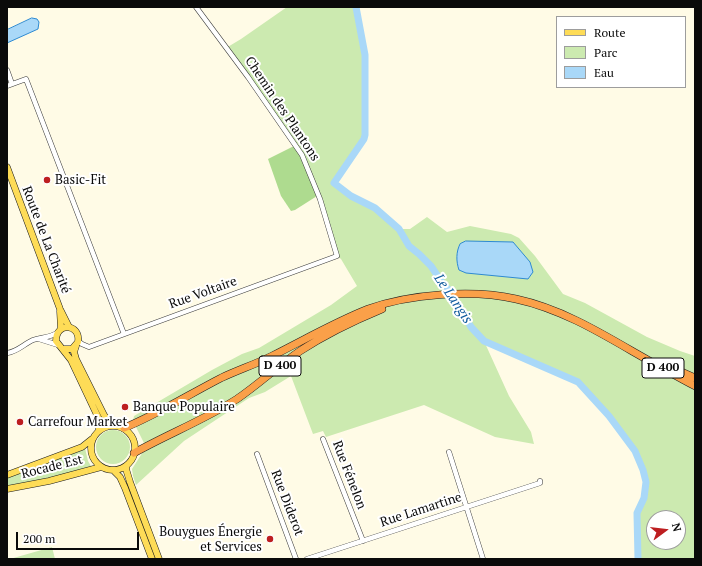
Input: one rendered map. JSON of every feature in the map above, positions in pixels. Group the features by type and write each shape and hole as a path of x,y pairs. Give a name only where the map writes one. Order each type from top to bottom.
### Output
{"highway":[{"name":"D 400","path":"124,428 155,414 221,378 270,357 342,320 368,309 385,304 445,295 490,295 516,299 568,316 695,386"},
{"name":"D 400","path":"134,453 192,425 236,400 289,360 323,337 351,322 402,301"},
{"name":"D 400","path":"631,350 695,378"}],"main road":[{"name":"Route de La Charité","path":"7,167 60,309 69,327"},
{"name":"Route de La Charité","path":"7,172 11,178"},
{"name":"Route de La Charité","path":"59,331 60,309"},
{"path":"99,429 98,417 71,360 56,339 59,331 69,327 76,331 78,336 74,352 104,415 115,425 124,428 129,432 133,439 135,446 134,453 126,469 159,559"},
{"path":"61,347 69,349 77,343"},
{"path":"115,425 99,429 92,439 91,452 96,463 101,467 113,470 123,468 127,465"},
{"name":"Rocade Est","path":"7,475 82,447 92,439"},
{"name":"Rocade Est","path":"7,489 49,481 101,467"},
{"path":"113,470 120,477 125,488 152,559"}],"street":[{"name":"Chemin des Plantons","path":"196,7 248,77 302,154 320,199 337,256"},
{"path":"7,70 10,85 26,79 124,334"},
{"name":"Rue Voltaire","path":"77,343 89,347 337,256"},
{"path":"7,353 13,352 34,340 52,337 59,331"},
{"path":"39,339 61,347"},
{"name":"Rue Fénelon","path":"323,439 363,542"},
{"path":"449,452 483,559"},
{"name":"Rue Diderot","path":"257,454 296,559"},
{"name":"Rue Lamartine","path":"307,559 363,542 540,483 540,481"}],"green space":[{"path":"287,7 356,7 365,55 365,135 364,139 334,182 351,196 375,208 399,229 410,229 427,217 447,232 470,226 511,234 519,238 535,256 563,294 585,303 647,337 695,356 695,559 638,559 637,513 644,498 646,482 635,451 626,438 609,416 578,382 484,341 509,396 531,432 534,444 495,437 424,405 326,437 323,431 313,434 291,376 265,392 249,398 184,441 136,485 132,469 146,447 133,421 134,416 212,370 242,354 259,348 331,305 357,286 341,259 337,256 307,163 226,48"},
{"path":"294,146 305,164 317,196 291,211 281,196 268,159"},
{"path":"116,430 123,432 128,437 130,447 128,457 123,462 110,464 103,462 98,457 96,444 98,437 103,432"},
{"path":"85,448 88,461 91,466 58,477 7,487 7,477"},
{"path":"52,547 55,559 10,559"}],"water":[{"path":"32,18 37,19 39,22 38,29 7,43 7,30"},
{"path":"466,241 513,242 530,262 533,272 528,279 466,273 459,270 457,253 460,244"}],"waterway":[{"name":"Le Langis","path":"356,7 365,55 365,135 364,139 334,183 351,196 375,208 399,229 409,246 431,266 449,290 471,327 484,341 578,382 609,416 635,451 646,482 644,498 637,513 638,559"}],"place":[{"name":"Basic-Fit","path":"47,180"},
{"name":"Banque Populaire","path":"125,407"},
{"name":"Carrefour Market","path":"20,422"},
{"name":"Bouygues Énergie et Services","path":"270,539"}]}
